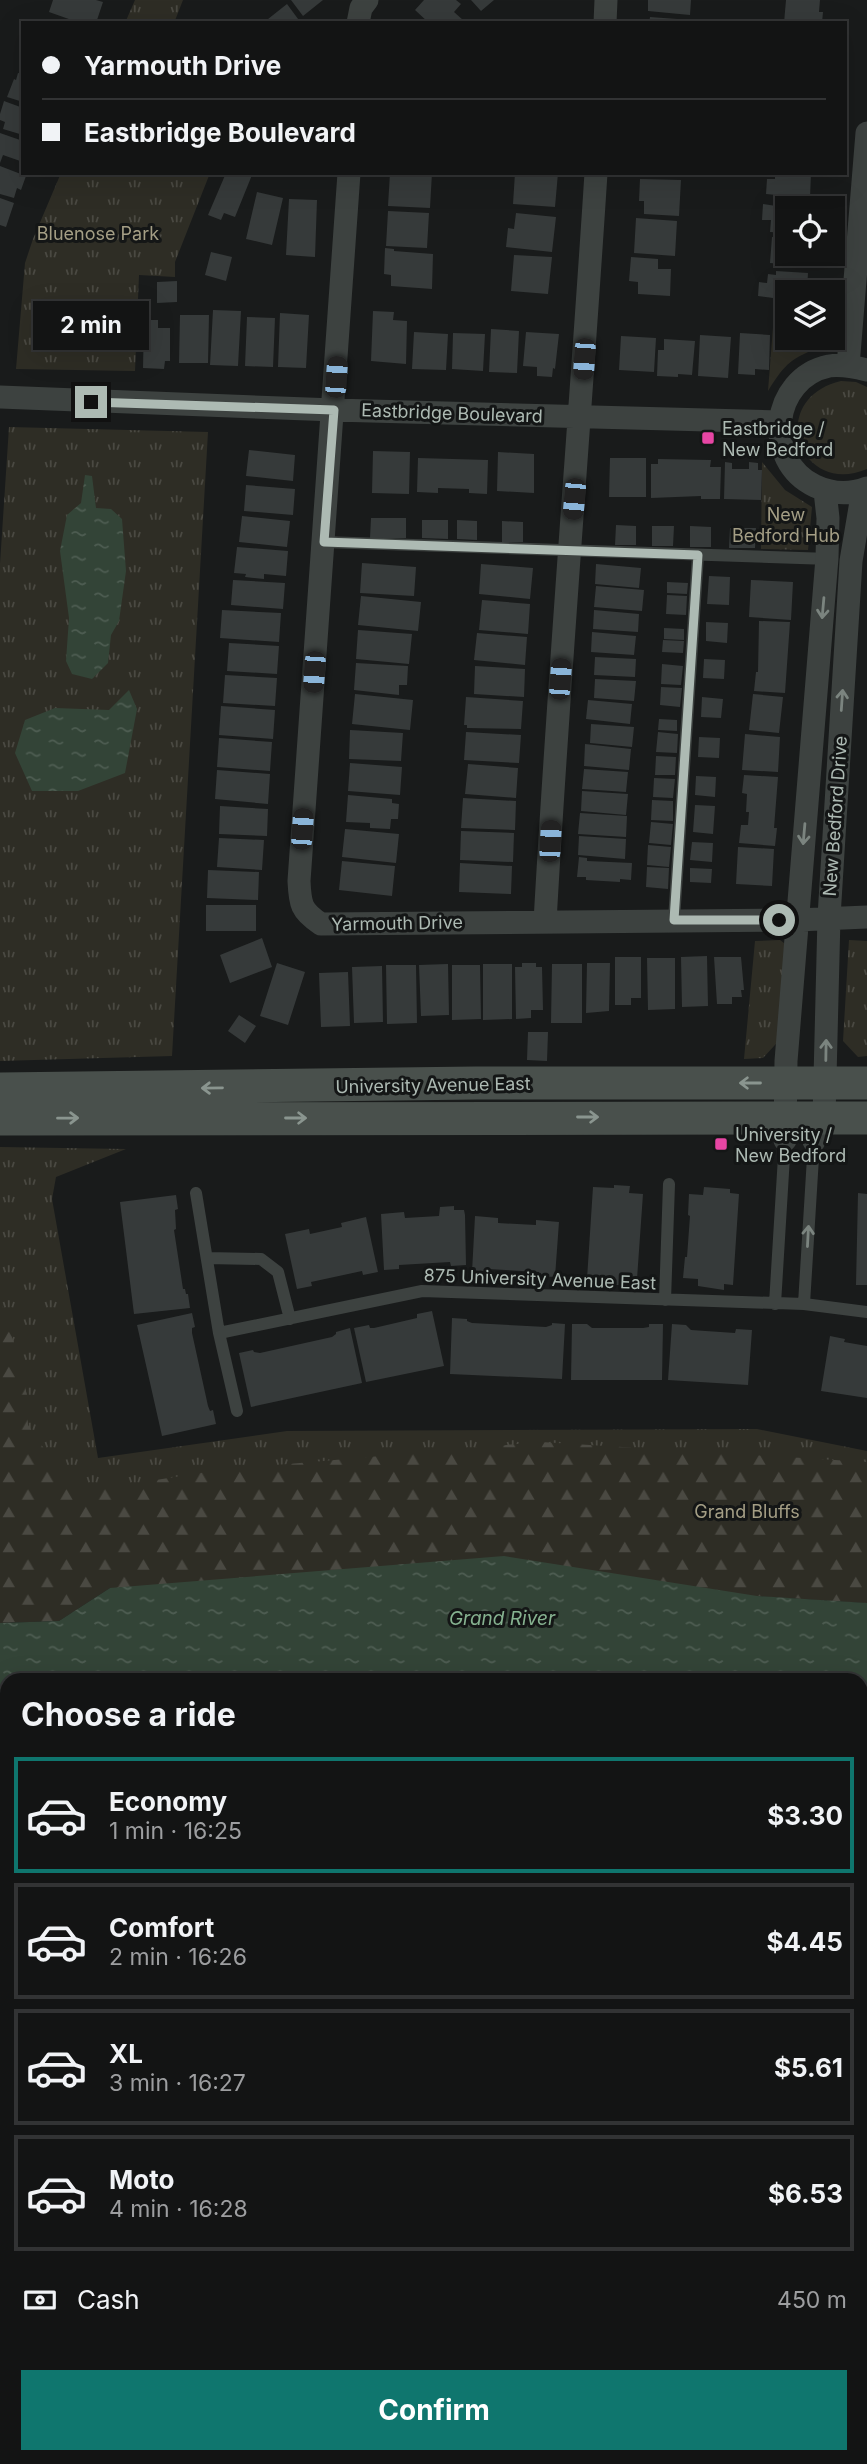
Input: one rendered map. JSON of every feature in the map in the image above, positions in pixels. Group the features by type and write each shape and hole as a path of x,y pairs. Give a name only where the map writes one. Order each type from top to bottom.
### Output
{"main road":[{"name":"University Avenue East","path":"0,1089 476,1083 867,1083"},
{"name":"University Avenue East","path":"0,1119 819,1129 867,1118"}],"street":[{"path":"358,21 361,8 367,0"},
{"path":"605,21 606,0"},
{"path":"865,489 847,493 825,491 807,482 791,467 781,446 779,422 783,407 794,388 805,377 831,366 858,368 867,133"},
{"name":"Yarmouth Drive","path":"349,175 299,881 299,898 306,914 321,924 797,920 867,917"},
{"path":"545,922 596,175"},
{"name":"Eastbridge Boulevard","path":"0,397 334,410 779,422"},
{"name":"New Bedford Drive","path":"819,1129 825,1083 829,917 851,561 865,489"},
{"name":"New Bedford Drive","path":"785,1129 785,1083 827,558 825,491"}],"lane":[{"path":"324,542 827,558 851,561"},
{"path":"674,920 698,555"},
{"path":"775,1304 785,1129"},
{"path":"804,1304 819,1129"},
{"name":"875 University Avenue East","path":"665,1300 669,1184"},
{"path":"196,1193 219,1333 237,1411"},
{"path":"207,1258 261,1259 278,1272 290,1319"},
{"name":"875 University Avenue East","path":"219,1333 422,1291 804,1304 867,1312"}],"green space":[{"path":"135,0 183,0 175,21 126,21"},
{"name":"Bluenose Park","path":"60,175 209,175 175,262 175,277 139,275 135,371 16,369 25,263"},
{"path":"775,302 775,350 812,350 790,362 768,391"},
{"name":"New Bedford Hub","path":"841,381 856,382 867,387 867,469 843,474 824,470 809,459 800,443 798,424 803,406 818,391"},
{"path":"9,427 208,432 172,1056 0,1061 0,564"},
{"name":"New Bedford Hub","path":"762,462 785,490 812,507 808,550 761,549"},
{"path":"780,940 789,947 785,1034 763,1058 744,1059 755,941"},
{"path":"849,940 867,941 867,1056 858,1057 843,1041"},
{"name":"Grand Bluffs","path":"0,1147 126,1149 56,1177 52,1199 98,1458 287,1431 757,1429 867,1451 867,1603 757,1596 110,1588 0,1395"},
{"name":"Grand Bluffs","path":"0,1297 25,1378 28,1425 74,1493 219,1470 541,1442 867,1462 867,1603 757,1596 110,1588 59,1621 0,1623"}],"water":[{"path":"85,475 92,476 96,508 111,509 122,519 126,571 119,621 111,635 108,663 92,679 72,674 66,661 69,618 60,551 67,515 81,503"},
{"path":"129,690 137,709 125,773 78,791 32,791 15,753 25,720 55,708 109,710"},
{"name":"Grand River","path":"504,1556 757,1596 867,1603 867,1673 0,1673 0,1623 59,1621 110,1588"}],"building":[{"path":"53,0 103,2 97,21 74,21 49,12"},
{"path":"291,0 323,0 303,16"},
{"path":"424,0 456,0 461,4 454,12 463,20 427,21 415,10"},
{"path":"471,0 494,0 481,11"},
{"path":"648,0 691,0 690,15 648,11"},
{"path":"786,0 820,0 819,12 823,12 822,21 784,21"},
{"path":"287,4 300,21 266,21"},
{"path":"650,17 691,20 691,21 649,21"},
{"path":"18,73 21,74 21,101 7,97 14,79 16,80"},
{"path":"4,101 21,107 21,134 3,129 5,122 0,120"},
{"path":"0,133 21,140 21,161 3,155 0,163"},
{"path":"0,166 26,176 21,190 17,188 14,198 0,194"},
{"path":"225,175 252,175 235,217 224,213 221,220 208,215"},
{"path":"390,175 432,175 430,208 388,206"},
{"path":"515,175 558,175 555,207 513,204"},
{"path":"775,175 811,175 810,196 766,194 767,179 775,179"},
{"path":"640,179 681,180 679,216 644,214 644,201 639,201"},
{"path":"257,192 283,198 272,245 246,239"},
{"path":"0,198 14,203 6,227 0,225"},
{"path":"289,199 317,200 315,257 286,255"},
{"path":"763,204 775,206 775,232 770,232 771,220 762,220"},
{"path":"388,211 429,213 427,248 386,246"},
{"path":"516,213 556,217 552,252 506,247 508,228 514,229"},
{"path":"636,218 677,221 675,256 634,253"},
{"path":"772,237 775,237 775,263 770,263"},
{"path":"385,248 433,254 432,289 391,286 391,275 384,274"},
{"path":"211,252 232,257 226,281 205,275"},
{"path":"514,255 552,257 548,294 511,291"},
{"path":"631,257 658,259 658,269 671,269 670,296 638,294 638,282 629,281"},
{"path":"776,271 808,273 808,280 775,280 775,298 758,296 759,282 767,283 768,274 776,275"},
{"path":"177,281 177,302 157,303 157,282"},
{"path":"213,310 241,311 238,366 210,365"},
{"path":"373,311 394,312 393,320 407,321 406,364 371,361"},
{"path":"280,313 309,315 306,368 278,367"},
{"path":"180,315 209,315 208,363 179,363"},
{"path":"247,317 275,318 273,367 245,366"},
{"path":"144,320 158,320 158,328 170,328 170,361 165,361 164,369 143,368"},
{"path":"491,329 519,331 517,373 489,372"},
{"path":"414,332 448,334 446,370 412,369"},
{"path":"526,332 559,334 552,377 537,376 537,367 523,366"},
{"path":"453,333 485,334 483,371 452,369"},
{"path":"740,333 770,335 769,370 755,369 755,375 738,374"},
{"path":"700,335 731,337 728,378 698,376"},
{"path":"621,336 656,338 654,372 619,370"},
{"path":"664,339 695,341 692,375 657,376 658,350 664,350"},
{"path":"249,450 295,455 293,481 246,476"},
{"path":"373,451 410,452 409,494 372,493"},
{"path":"498,452 534,454 534,493 497,491"},
{"path":"418,458 488,460 487,494 469,493 469,489 438,488 438,493 417,492"},
{"path":"610,458 646,458 646,497 609,497"},
{"path":"658,459 711,460 710,467 721,467 720,499 701,499 701,496 651,498 651,464 658,464"},
{"path":"725,462 732,463 732,469 749,469 749,462 758,463 758,470 762,470 761,500 724,499"},
{"path":"246,485 295,489 293,515 244,511"},
{"path":"242,516 290,521 287,547 239,542"},
{"path":"371,518 406,518 406,538 370,538"},
{"path":"422,520 448,520 448,539 422,538"},
{"path":"457,520 477,521 477,540 457,539"},
{"path":"502,521 523,522 523,542 502,542"},
{"path":"616,525 636,526 636,545 615,545"},
{"path":"652,526 674,526 673,546 652,546"},
{"path":"690,526 711,527 711,547 690,547"},
{"path":"730,528 756,528 755,548 729,548"},
{"path":"237,547 288,551 286,576 264,574 264,579 234,573"},
{"path":"362,563 416,567 414,596 360,593"},
{"path":"481,564 533,568 530,599 479,594"},
{"path":"596,564 641,568 639,588 595,584"},
{"path":"709,576 730,577 729,605 707,604"},
{"path":"233,580 285,583 283,609 231,605"},
{"path":"751,580 793,582 791,620 749,617"},
{"path":"667,582 688,583 687,594 667,593"},
{"path":"596,586 644,590 642,611 594,607"},
{"path":"667,595 687,596 686,615 666,614"},
{"path":"361,596 421,602 418,631 358,625"},
{"path":"482,600 530,604 528,634 479,630"},
{"path":"222,610 281,613 279,642 220,638"},
{"path":"594,610 639,614 638,632 593,629"},
{"path":"759,621 790,622 785,693 754,691 758,672"},
{"path":"706,622 728,623 727,643 706,641"},
{"path":"664,628 684,629 684,640 664,639"},
{"path":"358,630 412,634 409,664 356,659"},
{"path":"592,632 636,636 634,655 591,652"},
{"path":"477,633 527,637 525,665 474,660"},
{"path":"663,640 684,641 683,653 662,652"},
{"path":"229,643 279,646 277,674 227,671"},
{"path":"595,657 636,659 635,677 594,675"},
{"path":"704,659 725,660 724,679 703,678"},
{"path":"356,663 408,666 407,685 399,685 399,695 354,690"},
{"path":"662,664 683,666 681,685 661,684"},
{"path":"475,666 525,669 524,697 474,694"},
{"path":"225,675 277,678 275,706 223,703"},
{"path":"595,679 636,681 634,701 594,698"},
{"path":"661,687 682,688 680,707 660,705"},
{"path":"355,694 413,700 410,730 352,724"},
{"path":"753,694 783,697 779,733 749,730"},
{"path":"466,697 523,701 521,729 467,728 467,725 464,725"},
{"path":"702,697 723,699 721,718 701,717"},
{"path":"588,700 632,704 630,724 586,719"},
{"path":"221,706 275,710 273,739 219,735"},
{"path":"659,719 677,720 677,731 658,730"},
{"path":"591,724 634,727 632,747 590,743"},
{"path":"350,730 403,733 401,761 349,759"},
{"path":"466,732 521,735 519,763 464,760"},
{"path":"658,732 678,734 677,753 656,752"},
{"path":"745,734 780,737 778,772 742,770"},
{"path":"699,737 720,738 719,758 698,757"},
{"path":"219,738 272,742 270,771 217,767"},
{"path":"585,744 631,749 629,770 584,766"},
{"path":"656,756 676,757 675,775 655,775"},
{"path":"350,763 402,767 400,795 348,791"},
{"path":"468,764 518,768 516,798 465,794"},
{"path":"584,769 628,772 626,792 582,789"},
{"path":"217,770 270,774 268,804 215,799"},
{"path":"744,775 778,777 775,846 739,843 741,825 748,825 749,812 746,812 747,794 742,793"},
{"path":"696,776 716,777 715,797 695,795"},
{"path":"654,778 675,779 673,798 653,797"},
{"path":"582,791 628,794 626,815 581,811"},
{"path":"348,795 392,799 392,803 399,804 398,819 391,819 390,829 370,828 370,823 346,822"},
{"path":"463,798 516,801 515,830 461,828"},
{"path":"652,800 673,801 673,821 651,820"},
{"path":"695,805 715,806 713,834 693,832"},
{"path":"220,806 268,809 267,836 219,834"},
{"path":"580,813 627,816 626,837 578,834"},
{"path":"651,822 673,824 671,845 649,843"},
{"path":"345,829 399,834 396,863 342,857"},
{"path":"461,831 514,833 513,862 460,860"},
{"path":"579,836 626,839 625,859 578,855"},
{"path":"219,838 264,840 262,870 217,867"},
{"path":"692,842 713,843 712,862 690,860"},
{"path":"648,845 671,847 669,867 647,865"},
{"path":"738,847 774,849 772,886 736,884"},
{"path":"579,857 587,858 587,861 632,863 631,880 620,879 620,882 577,877"},
{"path":"342,861 395,866 392,896 339,890"},
{"path":"460,863 512,866 511,894 459,892"},
{"path":"647,867 669,868 668,889 646,887"},
{"path":"690,868 712,869 711,883 690,882"},
{"path":"208,870 259,872 258,900 207,898"},
{"path":"206,905 256,905 256,931 206,931"},
{"path":"262,938 272,967 230,983 220,955"},
{"path":"707,956 708,1006 682,1007 681,957"},
{"path":"615,957 641,957 641,998 631,998 631,1005 615,1005"},
{"path":"714,957 741,957 744,990 741,990 742,997 732,997 732,1004 717,1004"},
{"path":"647,958 675,958 675,1009 648,1010"},
{"path":"277,963 305,972 288,1025 260,1016"},
{"path":"522,963 536,963 536,967 542,967 543,1010 531,1010 531,1018 516,1019 515,967 522,967"},
{"path":"587,963 610,963 609,1011 586,1013"},
{"path":"448,964 449,1015 421,1016 419,965"},
{"path":"483,964 512,964 512,1019 483,1020"},
{"path":"552,964 582,964 582,1023 551,1023"},
{"path":"386,965 416,965 417,1023 387,1024"},
{"path":"452,965 480,965 481,1019 452,1020"},
{"path":"382,966 383,1022 354,1023 352,967"},
{"path":"348,972 350,1026 321,1027 319,973"},
{"path":"239,1015 256,1026 245,1043 228,1031"},
{"path":"528,1032 548,1032 547,1061 527,1060"},
{"path":"614,1185 630,1186 629,1193 643,1194 637,1279 623,1277 622,1285 596,1285 596,1279 587,1279 593,1187 614,1188"},
{"path":"704,1187 730,1189 730,1193 739,1194 733,1285 724,1284 724,1290 698,1286 698,1279 683,1278 690,1216 689,1194 703,1195"},
{"path":"858,1193 867,1194 867,1285 856,1285"},
{"path":"176,1195 178,1209 175,1210 174,1230 183,1289 188,1294 190,1308 134,1314 120,1202"},
{"path":"454,1206 454,1210 464,1210 466,1265 451,1266 450,1262 399,1265 399,1269 384,1270 381,1214 404,1212 405,1218 439,1216 440,1207"},
{"path":"475,1216 498,1218 498,1223 536,1225 536,1220 559,1222 555,1277 539,1276 539,1272 488,1269 488,1273 472,1272"},
{"path":"366,1217 378,1272 363,1275 362,1271 311,1282 312,1286 297,1289 285,1234 309,1229 310,1234 342,1227 341,1223"},
{"path":"432,1311 444,1366 366,1382 354,1328 369,1325 374,1328 417,1318 417,1314"},
{"path":"192,1313 195,1327 192,1328 192,1333 208,1406 210,1411 213,1410 216,1424 162,1436 137,1325"},
{"path":"452,1318 467,1319 472,1323 546,1327 552,1323 565,1324 562,1379 450,1374"},
{"path":"572,1324 587,1324 592,1328 643,1328 649,1327 649,1324 663,1324 662,1380 571,1380"},
{"path":"672,1324 686,1325 691,1330 735,1333 736,1329 752,1330 748,1385 668,1380"},
{"path":"350,1328 362,1383 251,1407 239,1353 253,1350 260,1353 332,1337 336,1332"},
{"path":"830,1336 845,1339 844,1342 867,1346 867,1398 821,1391"}],"place":[{"name":"Eastbridge / New Bedford","path":"708,438"},
{"name":"University / New Bedford","path":"721,1144"}],"route":[{"path":"91,402 334,410 324,542 698,555 674,920 779,920"}]}
